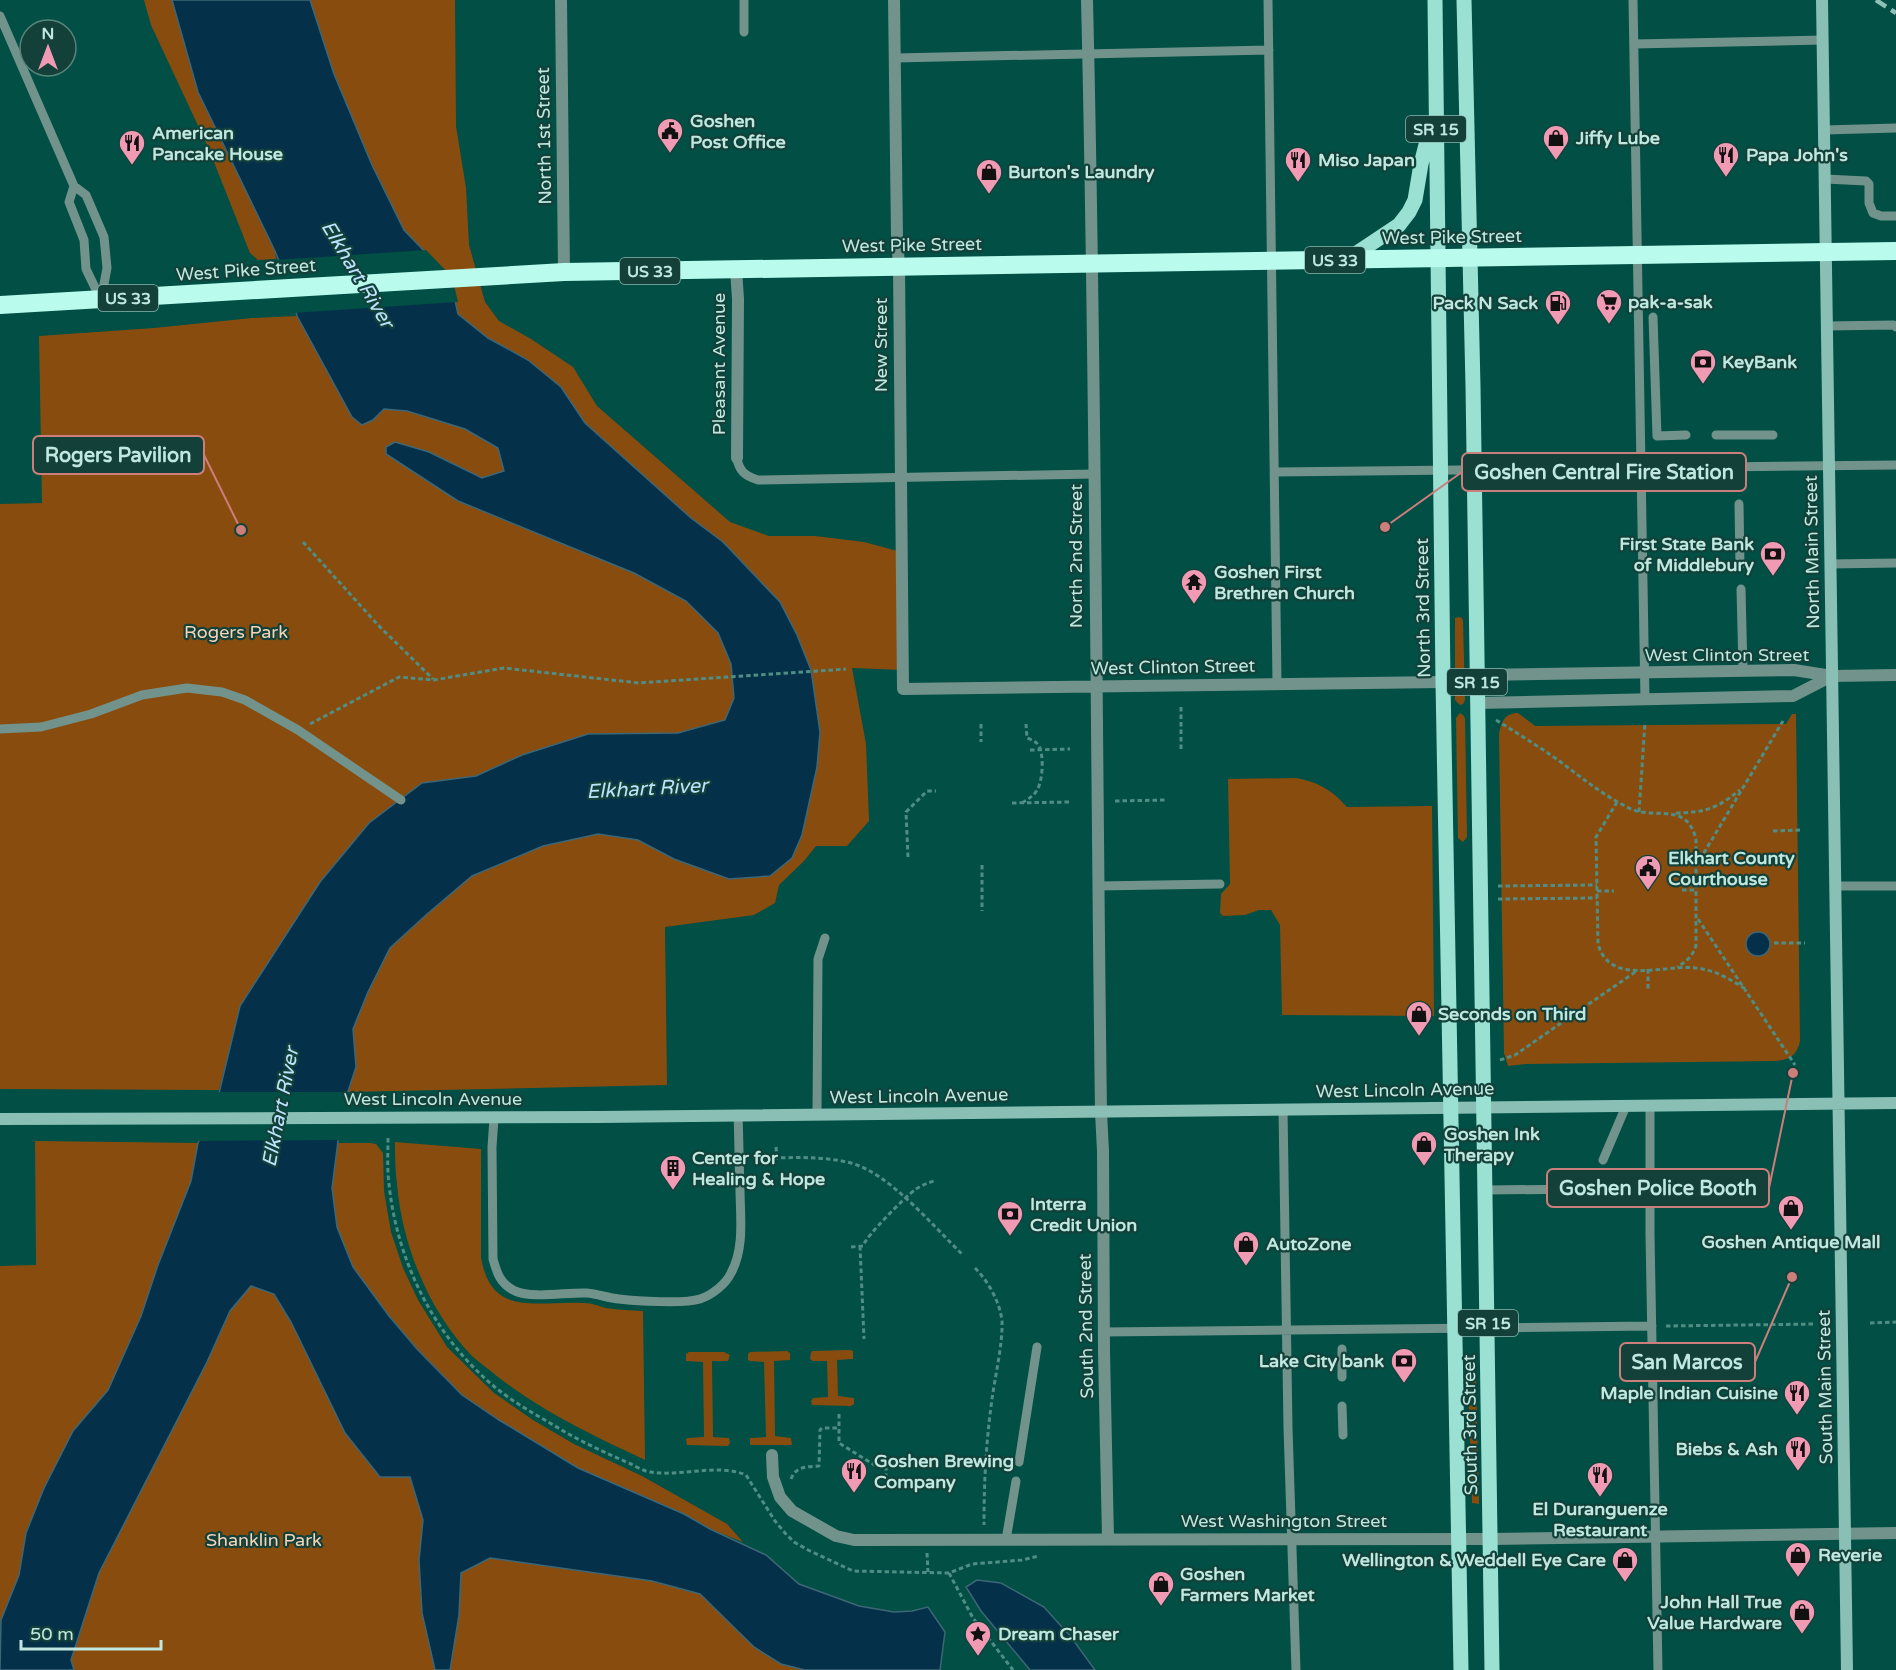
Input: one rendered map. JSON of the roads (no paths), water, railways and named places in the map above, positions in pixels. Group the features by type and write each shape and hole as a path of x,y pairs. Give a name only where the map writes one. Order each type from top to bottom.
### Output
{"highway":[{"name":"US 33","path":"1826,252 1896,251"},
{"name":"West Pike Street","path":"0,305 564,272 1826,252"}],"main road":[{"name":"North 3rd Street","path":"1435,0 1443,682 1451,1107"},
{"name":"SR 15","path":"1464,0 1485,1107"},
{"path":"1348,259 1400,225 1409,212 1415,200 1421,164 1436,108"},
{"name":"South 3rd Street","path":"1451,1107 1461,1670"},
{"name":"South 3rd Street","path":"1485,1107 1492,1670"}],"street":[{"name":"North 1st Street","path":"561,0 564,272"},
{"name":"New Street","path":"894,0 903,689"},
{"name":"North 2nd Street","path":"1087,0 1101,1112"},
{"name":"North Main Street","path":"1822,0 1839,1103"},
{"name":"Pleasant Avenue","path":"736,269 738,299 737,458"},
{"name":"West Clinton Street","path":"1477,675 1794,670 1832,676"},
{"path":"1832,676 1896,675"},
{"name":"West Clinton Street","path":"1477,703 1793,696 1832,676"},
{"name":"West Clinton Street","path":"903,689 1443,682"},
{"name":"South Main Street","path":"1839,1103 1847,1670"},
{"name":"West Lincoln Avenue","path":"0,1119 494,1118 1896,1103"},
{"name":"South 2nd Street","path":"1101,1112 1108,1539"},
{"name":"West Washington Street","path":"772,1455 773,1478 780,1497 792,1511 836,1536 854,1540 1491,1539 1896,1533"}],"lane":[{"path":"744,0 744,32"},
{"path":"1268,0 1277,684"},
{"path":"1633,0 1645,700"},
{"path":"0,16 74,186 86,195 104,237 107,268 101,300"},
{"path":"1634,44 1823,40"},
{"path":"895,58 1269,50"},
{"path":"1824,130 1896,128"},
{"path":"1825,179 1866,181 1869,184 1869,204 1873,213 1881,216 1896,216"},
{"path":"74,186 69,202 84,240 86,269 101,300"},
{"path":"1653,317 1657,436 1686,435"},
{"path":"1826,326 1895,325"},
{"path":"1716,435 1773,435"},
{"path":"737,458 739,467 747,476 758,480 1094,474"},
{"path":"1275,472 1896,465"},
{"path":"1739,504 1740,565"},
{"path":"1830,564 1896,563"},
{"path":"1741,589 1743,671"},
{"path":"0,729 41,727 91,714 142,694 187,688 222,692 244,700 298,730 401,800"},
{"path":"1098,886 1221,884"},
{"path":"1836,886 1896,886"},
{"path":"817,1115 818,959 825,938"},
{"path":"1603,1160 1626,1106"},
{"path":"1650,1106 1658,1670"},
{"path":"1282,1109 1296,1670"},
{"path":"494,1118 493,1259 497,1274 504,1285 517,1292 531,1294 588,1293 635,1300 689,1300 700,1299 710,1294 725,1282 736,1262 740,1238 738,1115"},
{"path":"1486,1190 1589,1189 1592,1183"},
{"path":"1103,1332 1652,1326"},
{"path":"1019,1462 1037,1347"},
{"path":"1342,1349 1342,1377"},
{"path":"1342,1406 1343,1435"},
{"path":"1006,1540 1016,1481"}],"water":[{"name":"Elkhart River","path":"172,0 310,0 334,74 372,165 404,230 450,278 458,314 488,338 528,360 561,387 585,423 691,518 723,542 780,602 811,670 820,732 817,767 802,835 792,858 770,876 729,879 674,859 638,840 598,834 543,846 472,876 390,948 353,1029 356,1067 342,1110 332,1188 337,1227 353,1267 417,1349 462,1395 578,1468 684,1514 766,1555 799,1584 859,1606 894,1612 928,1607 945,1632 940,1670 805,1670 781,1664 754,1647 700,1594 652,1581 490,1558 461,1573 459,1615 450,1670 435,1670 422,1613 419,1560 423,1520 410,1477 380,1477 345,1433 291,1322 274,1294 251,1286 230,1311 207,1362 99,1573 71,1660 74,1670 0,1670 1,1620 19,1575 26,1533 44,1488 73,1431 108,1390 141,1316 191,1181 198,1143 215,1110 240,1006 320,882 369,823 422,783 476,776 522,755 588,734 678,733 725,720 734,698 731,664 718,633 686,601 634,573 458,501 386,454 386,447 395,442 429,452 482,478 504,471 498,448 465,429 407,411 384,409 373,420 362,425 352,417 297,316 290,289 275,251 198,92"},
{"path":"1758,932 1763,933 1769,939 1769,949 1763,955 1758,956 1753,955 1747,949 1746,944 1747,939 1753,933"},
{"path":"977,1580 1001,1583 1044,1607 1071,1637 1095,1670 1030,1670 981,1611 966,1587"}],"railway":[{"path":"1876,0 1896,13"}],"place":[{"name":"Goshen Post Office","path":"670,154"},
{"name":"Jiffy Lube","path":"1556,161"},
{"name":"American Pancake House","path":"132,166"},
{"name":"Papa John's","path":"1726,178"},
{"name":"Miso Japan","path":"1298,183"},
{"name":"Burton's Laundry","path":"989,195"},
{"name":"pak-a-sak","path":"1609,325"},
{"name":"Pack N Sack","path":"1558,326"},
{"name":"KeyBank","path":"1703,385"},
{"name":"Goshen Central Fire Station","path":"1385,527"},
{"name":"Rogers Pavilion","path":"241,530"},
{"name":"First State Bank of Middlebury","path":"1773,577"},
{"name":"Goshen First Brethren Church","path":"1194,605"},
{"name":"Elkhart County Courthouse","path":"1648,891"},
{"name":"Seconds on Third","path":"1419,1037"},
{"name":"Goshen Police Booth","path":"1793,1073"},
{"name":"Goshen Ink Therapy","path":"1424,1167"},
{"name":"Center for Healing & Hope","path":"673,1191"},
{"name":"Goshen Antique Mall","path":"1791,1231"},
{"name":"Interra Credit Union","path":"1010,1237"},
{"name":"AutoZone","path":"1246,1267"},
{"name":"San Marcos","path":"1792,1277"},
{"name":"Lake City bank","path":"1404,1384"},
{"name":"Maple Indian Cuisine","path":"1797,1416"},
{"name":"Biebs & Ash","path":"1798,1472"},
{"name":"Goshen Brewing Company","path":"854,1494"},
{"name":"El Duranguenze Restaurant","path":"1600,1498"},
{"name":"Reverie","path":"1798,1578"},
{"name":"Wellington & Weddell Eye Care","path":"1625,1583"},
{"name":"Goshen Farmers Market","path":"1161,1607"},
{"name":"John Hall True Value Hardware","path":"1802,1635"},
{"name":"Dream Chaser","path":"978,1657"}],"park label":[{"name":"Rogers Park","path":"236,632"},
{"name":"Shanklin Park","path":"264,1540"}]}
